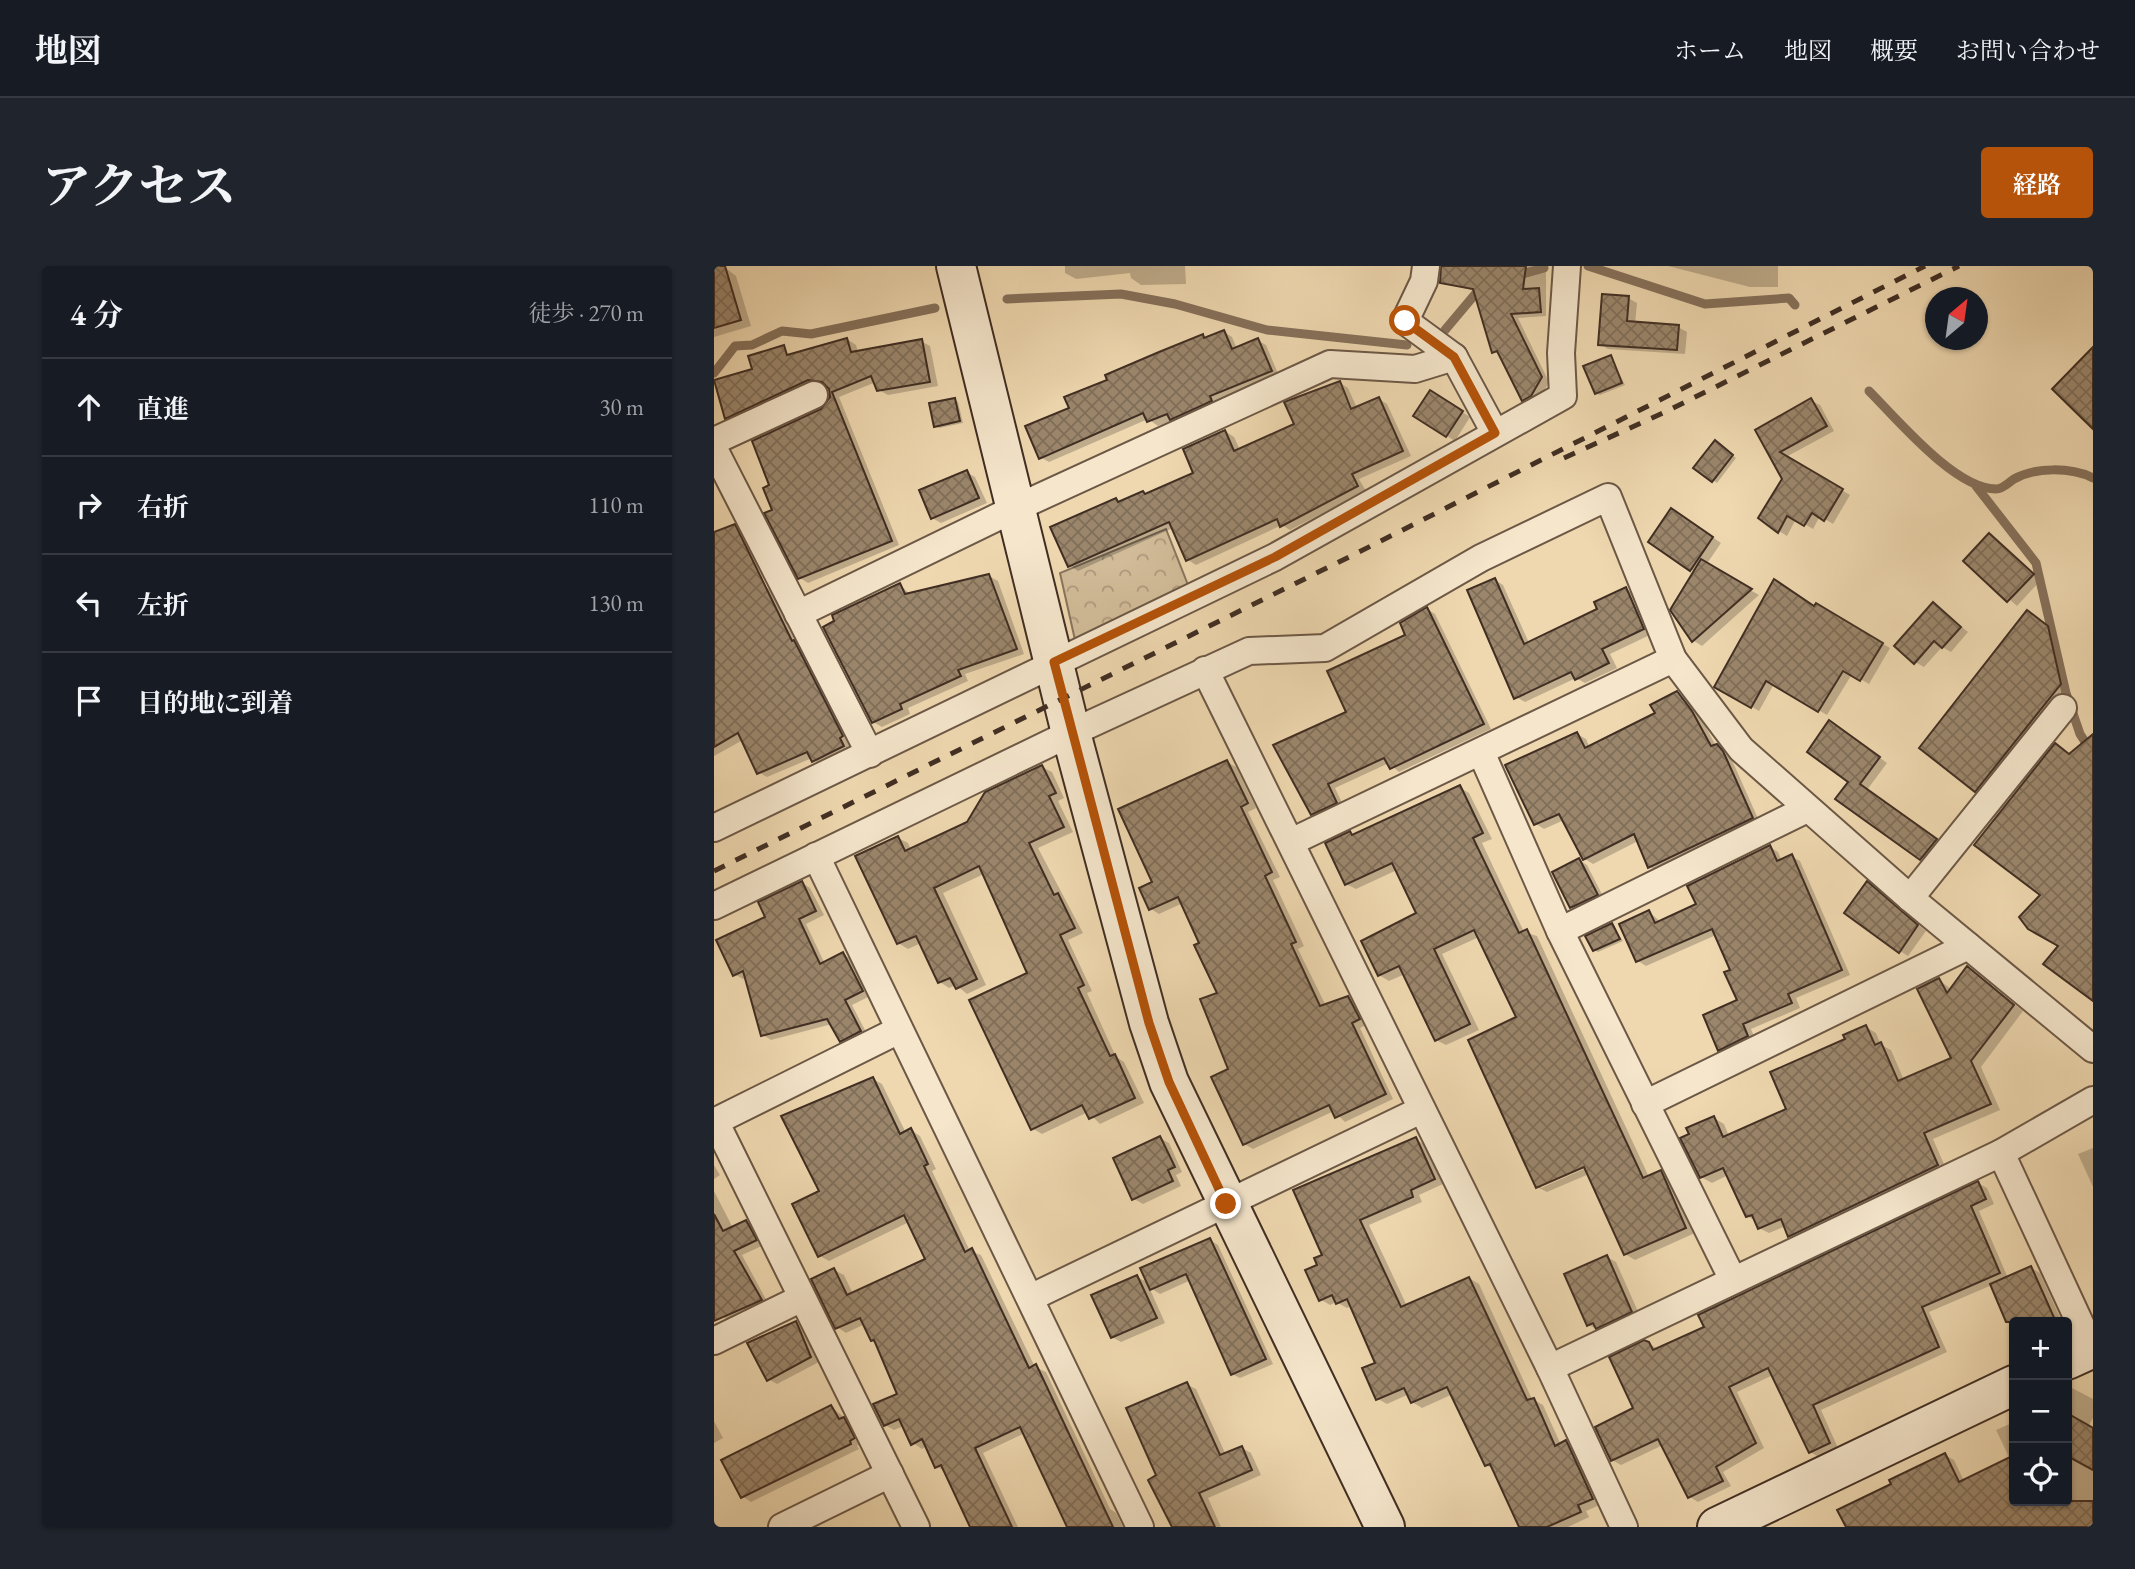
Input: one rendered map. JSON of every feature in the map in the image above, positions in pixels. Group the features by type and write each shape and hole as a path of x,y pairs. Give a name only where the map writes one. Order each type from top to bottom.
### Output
{"street":[{"path":"956,266 1071,733 1149,1023 1169,1082 1385,1527"},
{"path":"1426,266 1424,281 1405,321 1454,357 1495,433"},
{"path":"714,828 1275,557 1563,396 1561,353 1567,266"},
{"path":"798,614 1016,508 1330,364 1415,369 1454,357"},
{"path":"714,441 814,396"},
{"path":"714,449 870,754"},
{"path":"714,906 1071,733 1249,651 1325,648 1481,558 1608,497 1673,659 1741,749 1910,898 2093,1049"},
{"path":"1291,842 1673,659"},
{"path":"1205,670 1550,1368 1625,1527"},
{"path":"1910,898 2063,708"},
{"path":"1482,752 1560,931 1733,1280"},
{"path":"1560,931 1807,809"},
{"path":"816,856 1140,1527"},
{"path":"1645,1104 1968,946"},
{"path":"900,1030 714,1121 916,1527"},
{"path":"1550,1368 2001,1153 2093,1100"},
{"path":"1030,1298 1421,1110"},
{"path":"2001,1153 2086,1352"},
{"path":"714,1341 802,1298"},
{"path":"1717,1527 2009,1387"},
{"path":"782,1527 890,1474"}],"green space":[{"path":"1166,529 1188,585 1075,640 1060,573"}],"building":[{"path":"714,266 725,266 741,320 714,328"},
{"path":"1441,266 1526,266 1523,289 1539,288 1541,312 1511,314 1542,377 1531,396 1522,401 1497,351 1492,353 1473,289 1440,283"},
{"path":"1602,294 1629,296 1627,321 1679,325 1677,350 1598,345"},
{"path":"1224,330 1232,349 1258,338 1272,371 1210,396 1212,401 1170,420 1167,414 1147,422 1143,413 1039,459 1025,426 1069,408 1064,397 1107,380 1105,375 1159,352 1203,334 1204,338"},
{"path":"847,338 851,352 922,339 930,382 877,391 871,376 832,392 892,541 798,579 764,513 772,510 763,488 769,485 752,441 821,409 830,397 829,389 822,382 808,380 725,419 714,380 752,369 748,356 784,345 787,355"},
{"path":"2093,347 2093,429 2052,389"},
{"path":"1611,355 1622,383 1595,394 1583,366"},
{"path":"1340,381 1351,409 1379,397 1403,451 1352,474 1358,486 1280,527 1277,519 1186,561 1169,522 1068,567 1050,527 1116,498 1118,502 1143,491 1145,494 1193,473 1183,449 1225,430 1234,451 1294,424 1284,402"},
{"path":"1430,390 1463,411 1446,437 1413,416"},
{"path":"955,398 960,421 934,427 929,403"},
{"path":"1811,398 1827,426 1780,452 1843,489 1824,521 1812,513 1804,526 1787,516 1778,533 1758,518 1782,479 1755,430"},
{"path":"1715,440 1733,455 1712,482 1693,468"},
{"path":"967,470 979,498 931,519 919,490"},
{"path":"1671,508 1713,537 1690,571 1648,542"},
{"path":"735,524 792,641 794,640 843,736 840,738 844,746 812,762 807,752 757,774 738,733 714,747 714,532"},
{"path":"1989,533 2034,574 2007,602 1963,561"},
{"path":"1701,559 1752,589 1692,642 1670,610"},
{"path":"989,574 1017,649 958,670 961,676 900,704 902,709 872,723 823,627 834,621 832,615 900,583 905,594"},
{"path":"1495,578 1524,644 1597,609 1594,602 1626,587 1644,629 1602,649 1609,663 1575,680 1571,672 1514,699 1467,590"},
{"path":"1774,579 1814,606 1816,603 1883,643 1860,681 1843,671 1818,712 1766,681 1751,708 1714,687"},
{"path":"1933,602 1961,627 1942,648 1934,641 1914,664 1894,646"},
{"path":"1427,607 1484,724 1390,769 1384,758 1328,784 1337,803 1311,815 1273,745 1346,712 1327,671 1405,635 1400,623"},
{"path":"2027,610 2048,626 2061,684 1975,792 1919,748"},
{"path":"1677,691 1692,711 1711,746 1717,744 1723,751 1753,818 1648,868 1634,834 1583,860 1559,814 1534,825 1505,765 1577,732 1585,748 1655,713 1650,705"},
{"path":"1829,720 1880,757 1860,784 1937,839 1920,860 1835,799 1848,782 1807,752"},
{"path":"2093,734 2093,1001 2043,964 2058,946 2028,929 2019,917 2040,895 1974,845 2055,743 2069,754"},
{"path":"1227,760 1248,803 1241,807 1272,872 1265,876 1296,942 1291,944 1320,1006 1348,996 1360,1019 1352,1023 1386,1094 1335,1118 1329,1105 1243,1145 1211,1077 1228,1069 1200,999 1217,993 1194,945 1199,943 1178,897 1149,910 1139,888 1152,882 1118,809"},
{"path":"1042,765 1056,793 1049,796 1064,827 1029,843 1054,895 1058,893 1075,928 1060,935 1084,985 1078,988 1110,1056 1115,1054 1135,1098 1089,1119 1082,1105 1031,1130 969,1000 1027,973 979,866 934,888 977,979 956,989 950,978 938,983 916,936 897,944 855,856 898,836 905,851 967,822 985,792"},
{"path":"1460,785 1483,833 1473,838 1519,933 1527,929 1643,1178 1661,1170 1686,1228 1624,1255 1584,1167 1536,1188 1468,1040 1516,1017 1474,930 1434,949 1470,1024 1435,1041 1399,966 1378,976 1361,941 1416,913 1392,863 1345,885 1325,843 1350,831 1352,835"},
{"path":"1770,845 1777,861 1792,854 1842,970 1788,994 1792,1003 1743,1024 1748,1036 1718,1051 1703,1015 1737,1000 1724,972 1730,970 1712,929 1636,962 1619,924 1649,910 1655,923 1696,904 1687,886"},
{"path":"1579,858 1598,895 1570,908 1552,872"},
{"path":"802,881 816,911 799,919 820,964 843,952 863,991 845,1000 861,1031 840,1042 827,1019 761,1036 743,971 733,976 716,940 765,917 758,902"},
{"path":"1867,881 1918,925 1899,953 1844,913"},
{"path":"1612,923 1620,939 1593,951 1585,936"},
{"path":"1967,966 2014,1005 1971,1061 1991,1104 1924,1133 1938,1165 1788,1237 1781,1219 1758,1229 1752,1215 1746,1217 1723,1168 1700,1178 1680,1138 1689,1134 1686,1128 1714,1116 1723,1137 1786,1109 1770,1072 1845,1039 1843,1035 1866,1025 1875,1045 1881,1042 1898,1081 1951,1058 1917,989 1939,978 1947,993"},
{"path":"873,1077 900,1134 911,1128 928,1164 924,1166 965,1252 972,1248 1029,1368 1036,1364 1113,1527 1067,1527 1020,1427 975,1448 1012,1527 970,1527 941,1465 935,1468 922,1439 911,1445 899,1419 884,1426 873,1404 897,1394 874,1340 871,1341 860,1318 835,1329 811,1279 834,1268 847,1295 925,1259 904,1215 818,1257 792,1204 819,1191 781,1116"},
{"path":"1160,1136 1175,1167 1168,1170 1173,1181 1132,1200 1113,1158"},
{"path":"1416,1137 1435,1179 1411,1190 1413,1197 1360,1220 1401,1307 1469,1277 1527,1400 1534,1398 1555,1446 1566,1440 1593,1499 1578,1505 1581,1512 1547,1527 1519,1527 1490,1464 1485,1466 1447,1387 1411,1403 1404,1388 1376,1400 1362,1368 1375,1363 1347,1299 1336,1304 1332,1295 1319,1301 1305,1270 1317,1265 1314,1258 1322,1255 1293,1190"},
{"path":"1978,1181 1986,1199 1971,1206 2000,1273 1922,1307 1939,1347 1813,1405 1830,1443 1809,1453 1768,1368 1729,1387 1756,1443 1716,1467 1723,1481 1688,1498 1658,1439 1611,1461 1595,1427 1633,1408 1609,1357 1644,1340 1649,1342 1653,1350 1704,1327 1698,1315"},
{"path":"714,1214 723,1231 746,1220 757,1240 734,1251 762,1300 714,1321"},
{"path":"1210,1238 1266,1359 1231,1375 1186,1274 1150,1290 1140,1268"},
{"path":"1607,1255 1632,1312 1596,1329 1593,1323 1587,1326 1564,1274"},
{"path":"2031,1266 2054,1317 2009,1317 2009,1322 2006,1322 1990,1284"},
{"path":"1137,1275 1157,1318 1111,1338 1091,1295"},
{"path":"796,1321 811,1357 767,1381 747,1343"},
{"path":"1187,1382 1220,1455 1242,1446 1252,1470 1199,1493 1215,1527 1172,1527 1148,1480 1156,1475 1126,1408"},
{"path":"831,1405 839,1419 844,1417 855,1438 850,1441 851,1444 741,1498 721,1460"},
{"path":"2072,1416 2093,1428 2093,1470 2072,1459"},
{"path":"1945,1453 1959,1482 2009,1457 2009,1506 2072,1506 2072,1501 2093,1501 2093,1527 1846,1527 1837,1510 1891,1484 1889,1480"}],"waterway":[{"path":"1588,266 1705,304 1789,298 1795,305"},
{"path":"1515,276 1544,268"},
{"path":"1445,330 1482,286"},
{"path":"1007,299 1121,294 1175,304 1267,330 1407,345"},
{"path":"714,373 735,346 752,345 782,331 811,334 935,308"},
{"path":"1869,391 1945,465 1980,486 1999,489 2023,475 2053,470 2064,470 2093,478"},
{"path":"1976,486 2036,563 2066,693 2080,734 2093,754"}],"railway":[{"path":"714,871 1357,553 1925,266"},
{"path":"1564,458 1665,412 1959,266"}],"route":[{"path":"1226,1204 1169,1082 1149,1023 1054,662 1275,557 1495,433 1454,357 1405,321"}]}
